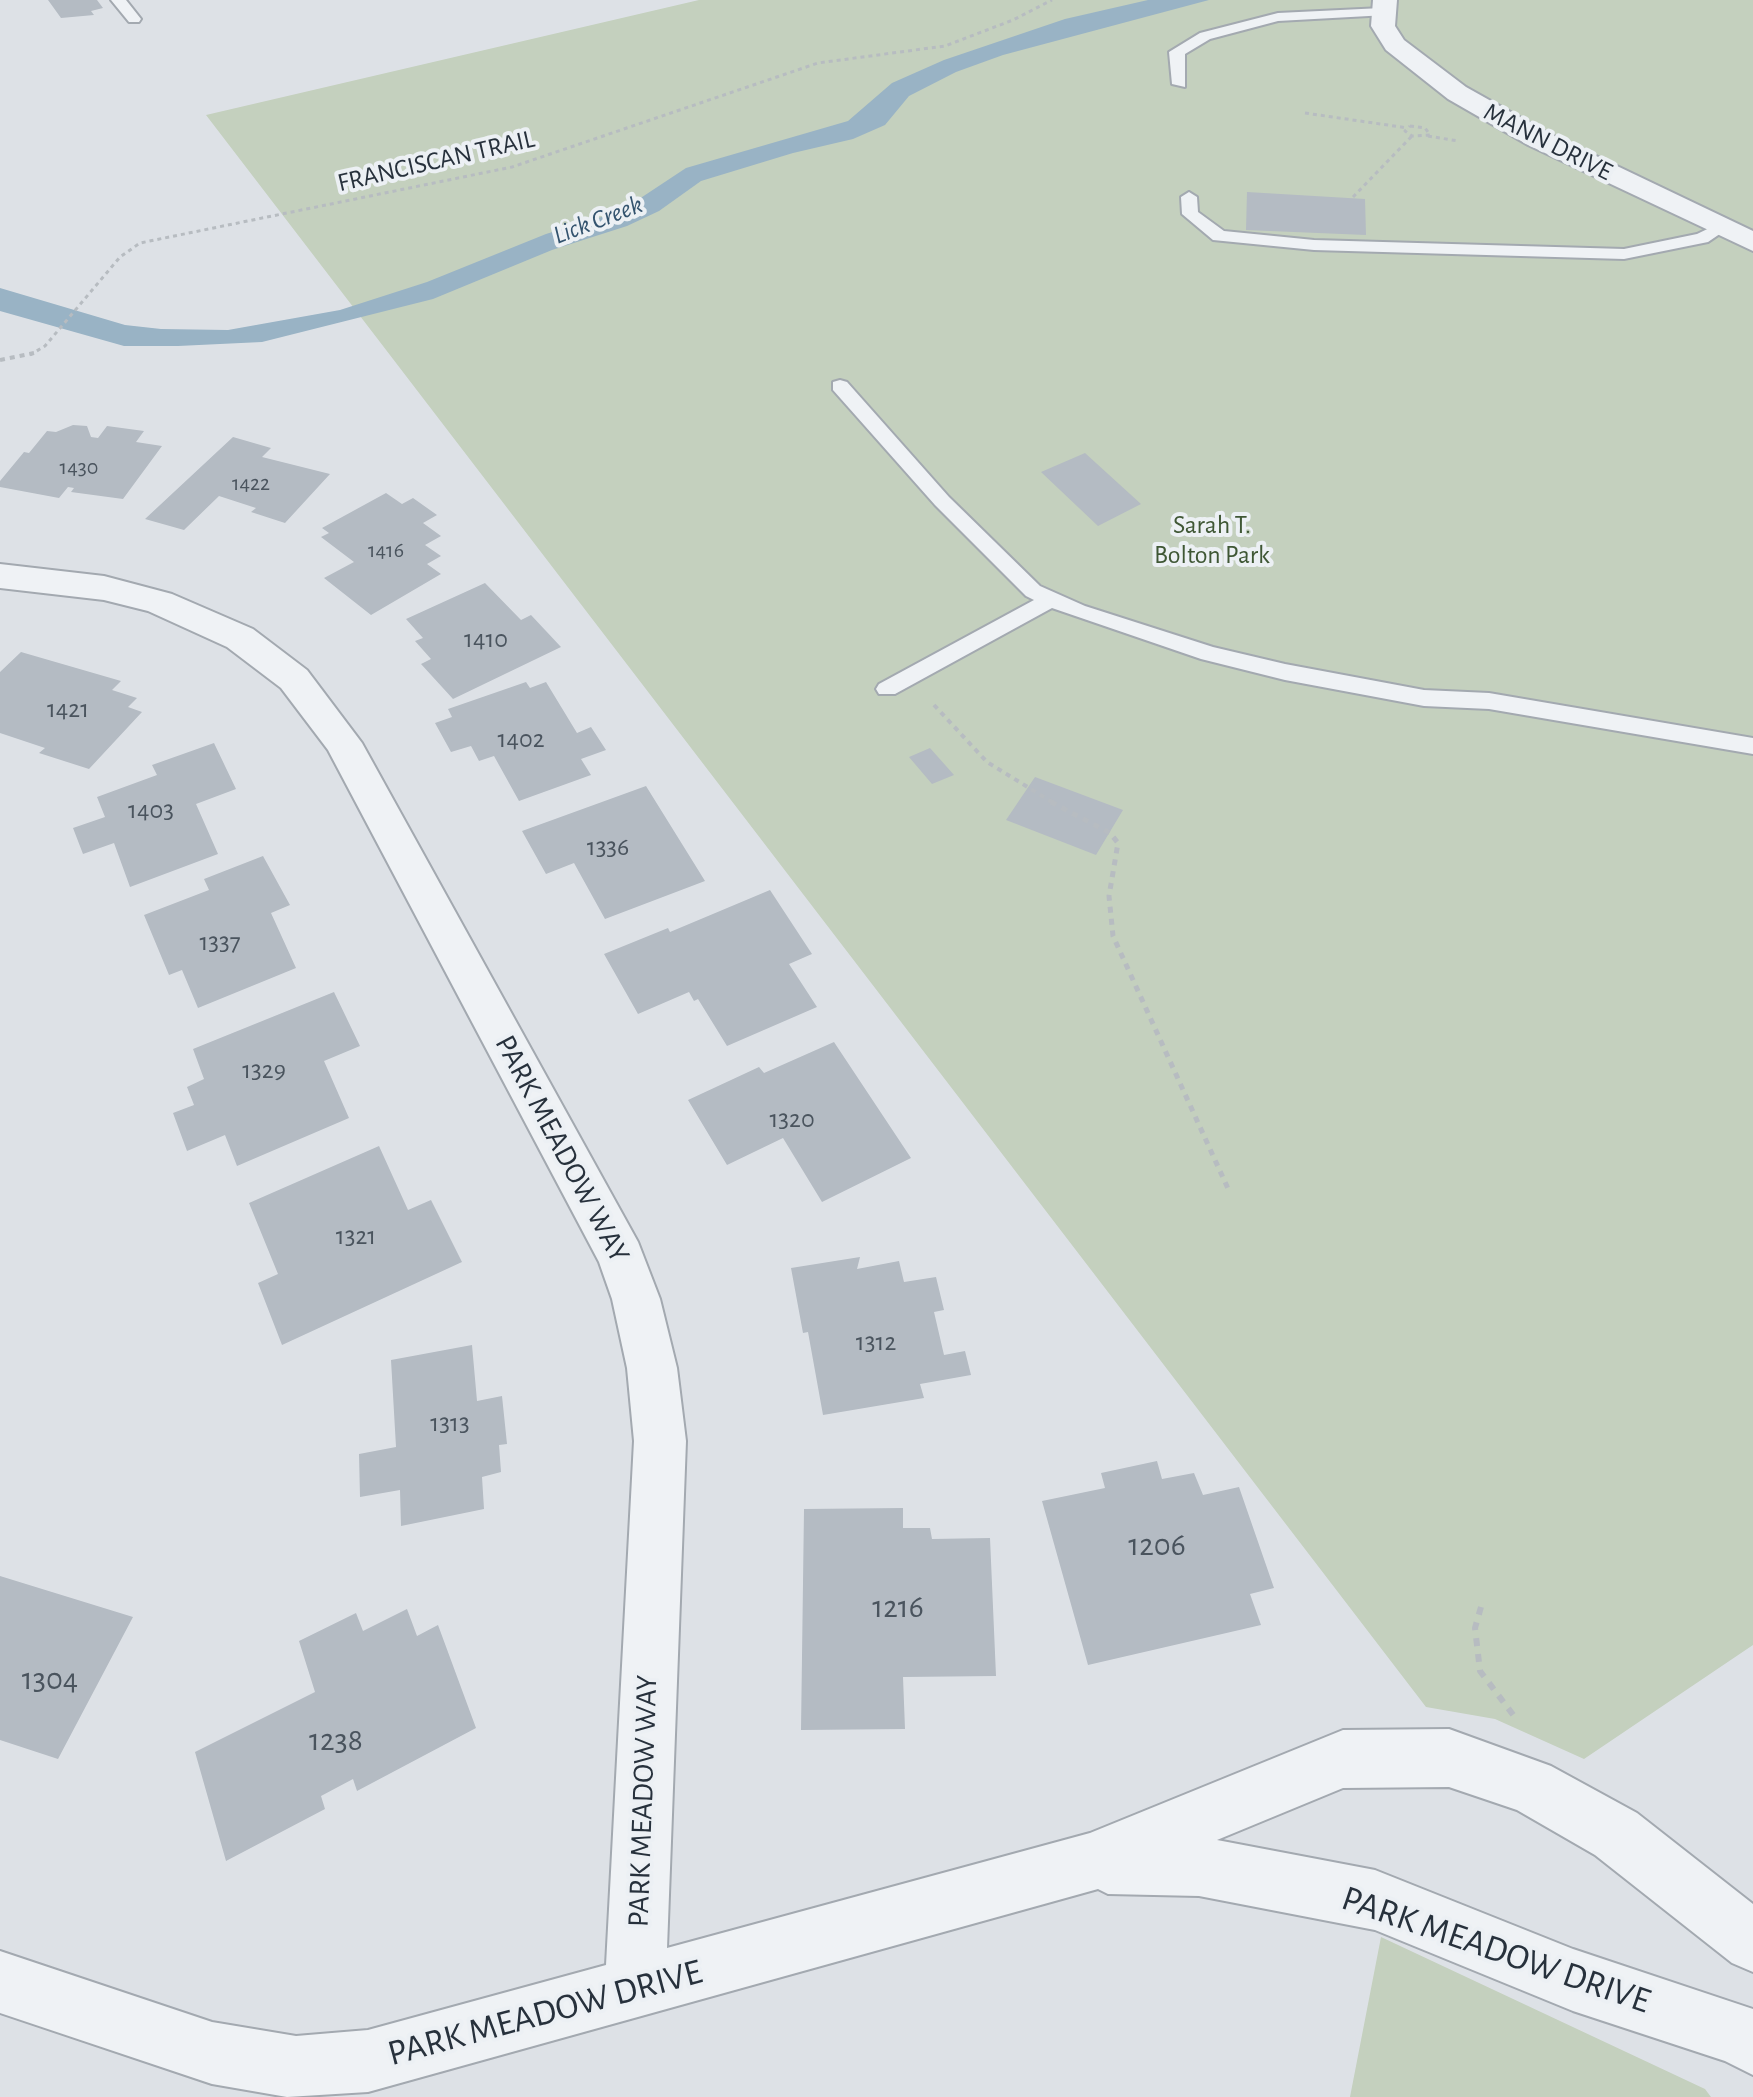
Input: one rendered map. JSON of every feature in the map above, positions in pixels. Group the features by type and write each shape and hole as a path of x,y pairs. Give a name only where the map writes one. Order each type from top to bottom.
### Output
{"street":[{"name":"MANN DRIVE","path":"1383,5 1383,26 1395,45 1457,93 1538,139 1753,242"},
{"name":"PARK MEADOW WAY","path":"0,576 91,586 159,602 240,638 294,679 343,743 621,1257 636,1299 652,1368 660,1441 635,1989"},
{"name":"PARK MEADOW DRIVE","path":"3,1991 212,2053 296,2067 388,2057 1090,1863 1343,1759 1449,1758 1531,1786 1616,1834 1753,1942"},
{"name":"PARK MEADOW DRIVE","path":"1090,1863 1199,1866 1375,1900 1573,1980 1743,2036 1753,2044"}],"lane":[{"path":"118,0 134,19"},
{"path":"1180,84 1177,52 1205,36 1278,17 1383,5"},
{"path":"1189,197 1190,214 1219,236 1314,245 1624,254 1702,238 1722,227"},
{"path":"840,386 958,518 1033,591 1052,599 1209,654 1285,672 1424,698 1489,701 1753,746"},
{"path":"887,689 1052,599"}],"path":[{"name":"FRANCISCAN TRAIL","path":"0,360 33,356 50,341 120,257 140,243 512,167 818,63 945,46 1013,20 1052,0"},
{"path":"1305,113 1408,128 1422,127 1430,133 1422,138 1412,136 1405,131 1408,128"},
{"path":"1353,197 1412,136"},
{"path":"910,677 987,762 1026,789 1110,833 1118,843 1109,896 1113,936 1230,1193"},
{"path":"1481,1607 1475,1628 1480,1671 1523,1727"}],"green space":[{"name":"Sarah T. Bolton Park","path":"699,0 1753,0 1753,1645 1584,1759 1495,1719 1426,1707 206,115"},
{"path":"1381,1937 1705,2089 1711,2097 1350,2097"}],"water":[{"name":"Lick Creek","path":"1148,0 1209,0 1003,55 956,72 909,96 885,125 853,139 793,153 701,181 659,211 627,226 552,250 433,299 262,342 178,346 124,346 0,311 0,288 125,325 161,329 228,330 340,310 427,282 546,234 621,211 686,168 848,121 892,83 944,60 1065,19"}],"building":[{"path":"48,0 97,0 103,8 91,11 94,15 61,18"},
{"path":"1247,192 1365,199 1366,235 1246,230"},
{"path":"73,425 87,426 91,437 98,438 107,426 144,431 136,442 162,446 123,499 71,492 74,488 68,487 59,498 0,487 0,481 24,452 29,453 47,431 56,432"},
{"path":"233,437 271,448 262,457 330,474 285,523 251,512 256,508 219,496 184,530 145,519"},
{"path":"1085,453 1141,504 1098,526 1041,472"},
{"path":"386,493 402,504 413,498 437,515 423,523 441,536 425,545 441,556 427,564 441,574 371,615 324,578 354,562 321,537 329,533 322,528"},
{"path":"485,583 521,620 531,615 561,647 453,699 421,664 431,659 415,641 423,638 406,619"},
{"path":"21,652 121,681 112,690 137,698 128,707 142,712 89,769 39,753 45,748 0,733 0,672"},
{"path":"526,682 530,688 546,682 577,733 591,727 606,750 581,759 591,775 519,801 494,756 479,761 471,746 451,752 435,723 452,717 448,709"},
{"path":"214,743 236,789 196,804 218,854 130,887 114,843 83,854 73,828 105,817 97,797 157,775 152,765"},
{"path":"930,748 954,775 932,784 909,757"},
{"path":"1035,777 1123,810 1096,855 1006,820"},
{"path":"646,786 705,881 605,919 574,863 546,874 522,831"},
{"path":"263,856 290,905 271,913 296,968 198,1008 182,970 169,975 144,915 209,890 204,879"},
{"path":"770,890 812,954 789,964 817,1007 727,1046 698,999 694,1001 689,992 638,1014 604,954 668,928 670,932"},
{"path":"334,992 360,1046 324,1061 349,1118 237,1166 225,1135 187,1151 173,1113 194,1105 187,1087 204,1079 193,1049"},
{"path":"834,1042 911,1158 822,1202 783,1138 727,1165 688,1100 759,1067 764,1073"},
{"path":"379,1146 408,1210 431,1200 462,1262 282,1345 258,1283 278,1274 249,1203"},
{"path":"860,1257 857,1269 899,1261 904,1282 936,1277 944,1310 934,1312 944,1355 965,1351 971,1375 920,1384 924,1398 823,1415 808,1332 803,1333 791,1268"},
{"path":"472,1345 477,1401 502,1396 507,1444 499,1445 501,1472 482,1477 484,1509 401,1526 400,1490 360,1497 359,1454 396,1447 391,1360"},
{"path":"1157,1461 1162,1479 1194,1473 1203,1495 1239,1487 1274,1588 1250,1594 1261,1625 1088,1665 1042,1501 1105,1488 1101,1473"},
{"path":"903,1508 903,1528 930,1528 932,1539 990,1538 996,1676 903,1677 905,1729 801,1730 804,1509"},
{"path":"0,1576 133,1617 58,1759 0,1740"},
{"path":"407,1609 417,1636 438,1625 476,1728 357,1791 353,1779 321,1796 325,1809 226,1861 195,1752 315,1692 299,1641 356,1613 363,1631"}]}
